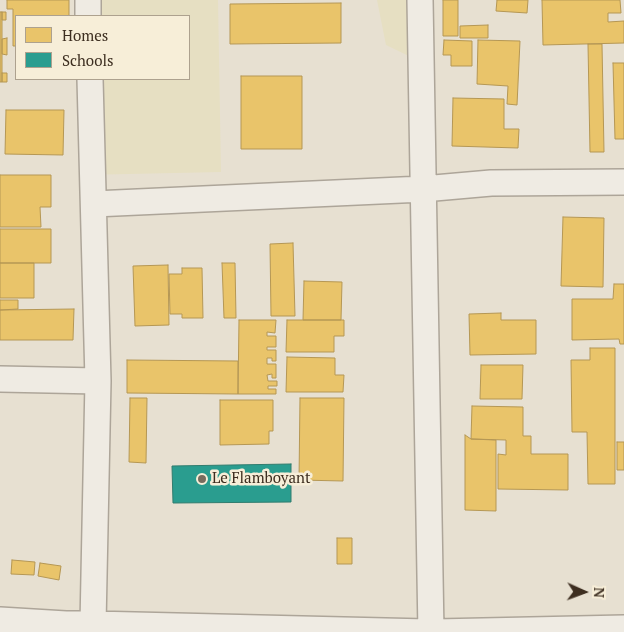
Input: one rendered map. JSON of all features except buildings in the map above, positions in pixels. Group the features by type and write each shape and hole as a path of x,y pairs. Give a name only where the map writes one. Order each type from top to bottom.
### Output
{"street":[{"path":"88,0 88,15"},
{"path":"420,0 431,632"},
{"path":"90,80 98,380 93,624"},
{"path":"94,204 423,189 491,183 624,182"},
{"path":"0,379 98,380"},
{"path":"0,620 65,628 93,624 427,632"},
{"path":"436,632 624,628"}],"shaded area":[{"path":"80,0 218,0 221,172 82,175 81,80 190,80 190,15 80,15"},
{"path":"377,0 411,0 413,58 386,45"}],"place":[{"name":"Le Flamboyant","path":"202,479"}]}
